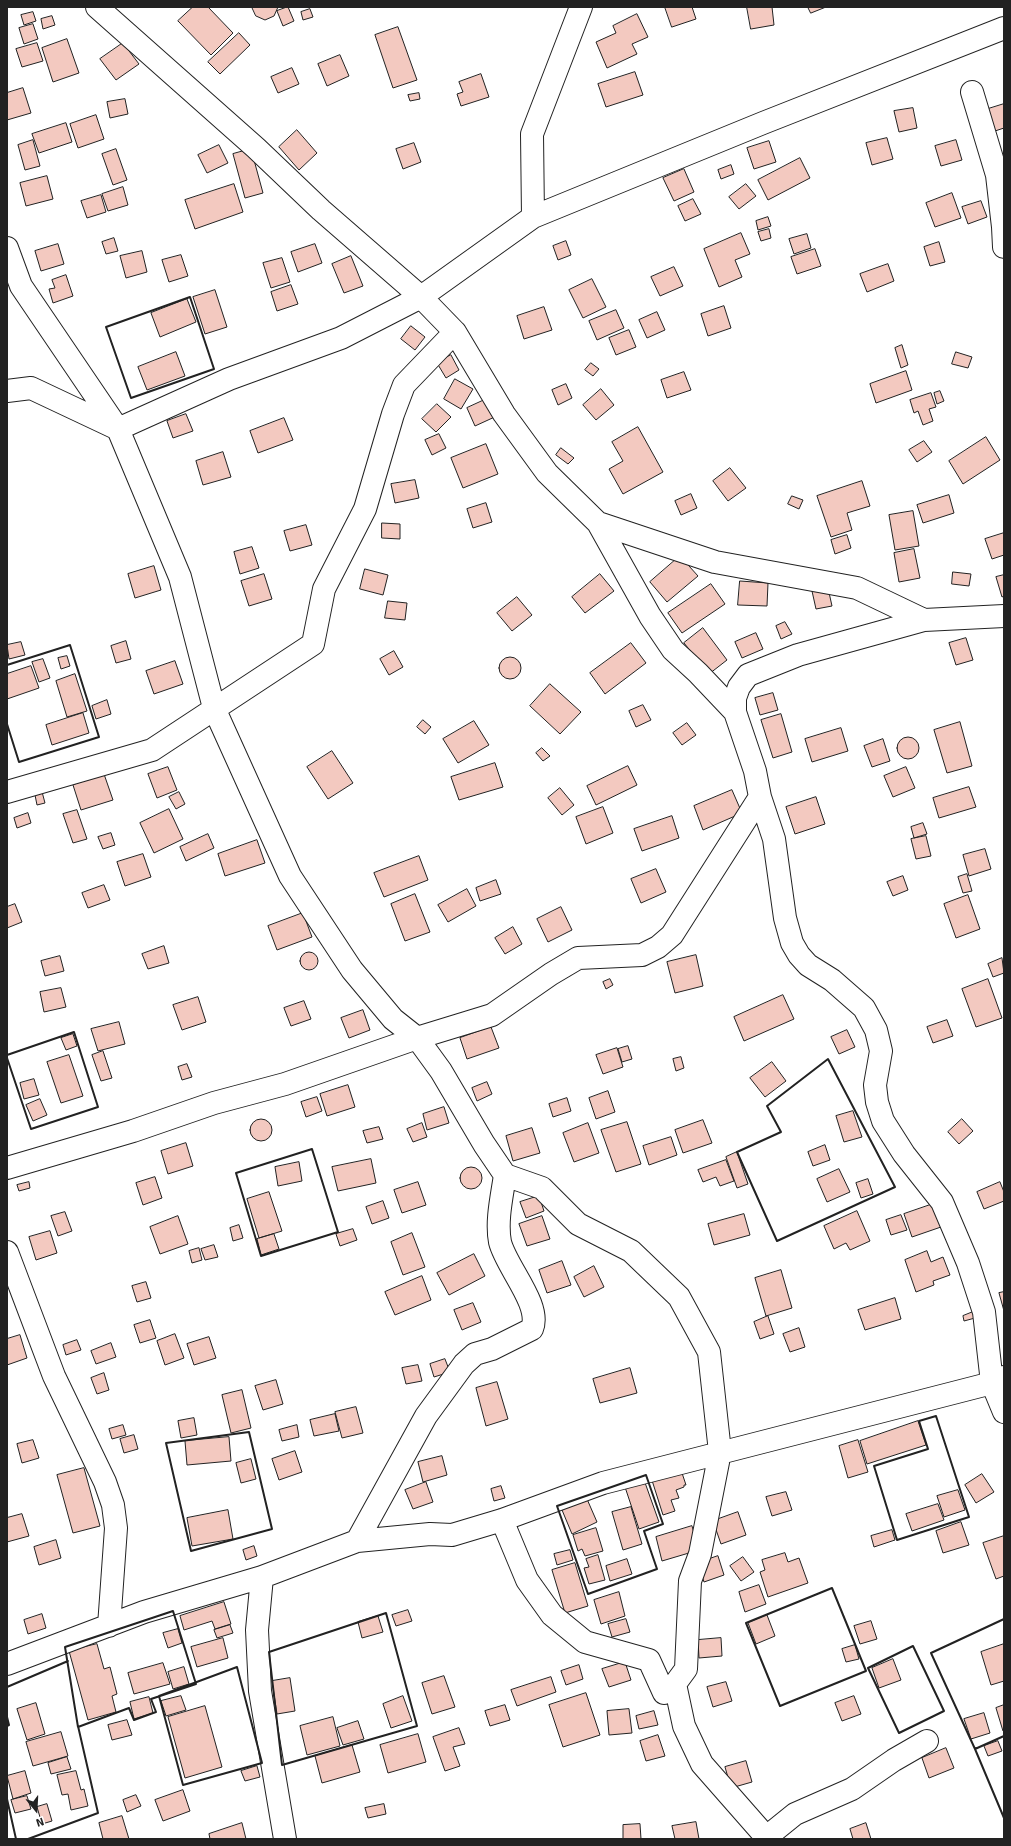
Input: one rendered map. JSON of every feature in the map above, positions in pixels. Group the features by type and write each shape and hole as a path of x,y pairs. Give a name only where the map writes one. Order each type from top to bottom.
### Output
{"street":[{"path":"97,7 125,30 256,148 321,210 421,297 455,332 504,414 547,473 598,523 650,616 673,650 698,673 735,712"},
{"path":"533,217 532,134 580,7"},
{"path":"7,391 31,388 118,429 229,379 341,338 421,297 533,217 763,123 1004,28"},
{"path":"972,92 997,175 1004,226 1004,247"},
{"path":"7,248 21,286 118,429 180,577 214,708 290,876 352,970 393,1019 417,1038 441,1070 484,1144 504,1175 542,1188 578,1224 631,1251 679,1297 710,1352 720,1452 700,1554 690,1581 686,1669 675,1684 684,1726 702,1764 766,1838 795,1814 852,1789 894,1760 927,1741"},
{"path":"7,792 152,750 312,644 324,589 365,509 393,414 404,385 455,332"},
{"path":"598,523 715,562 857,588 924,620"},
{"path":"1004,616 924,620 798,655 748,675 739,687 735,698 735,712 755,770 760,797 774,839 785,918 792,943 799,955 808,965 832,980 864,1008 876,1030 881,1051 876,1085 877,1102 881,1115 904,1154 942,1202 968,1263 984,1312 1004,1412"},
{"path":"7,1168 133,1131 214,1103 285,1084 417,1038 492,1015 551,974 578,958 642,955 658,947 672,935 760,797"},
{"path":"357,1541 426,1416 464,1364 475,1354 492,1349 532,1329 535,1323 533,1310 500,1243 499,1227 504,1175"},
{"path":"7,1252 54,1376 105,1482 113,1506 116,1528 109,1626"},
{"path":"7,1664 144,1612 262,1577 357,1541 430,1534 452,1535 502,1520 603,1483 998,1380"},
{"path":"502,1520 527,1580 552,1615 585,1642 649,1660 664,1693"},
{"path":"262,1577 257,1630 260,1691 285,1839"}],"building":[{"path":"193,7 208,7 233,33 211,55 178,21"},
{"path":"252,7 278,7 274,16 265,20 256,16"},
{"path":"288,7 294,21 283,26 277,11"},
{"path":"665,7 692,7 696,19 672,27"},
{"path":"747,7 772,7 774,25 751,29"},
{"path":"808,7 826,7 811,13"},
{"path":"310,9 313,17 303,20 301,12"},
{"path":"33,12 36,21 24,25 21,15"},
{"path":"637,14 648,37 632,44 637,54 607,68 596,42 616,33 613,26"},
{"path":"52,16 55,25 43,29 41,19"},
{"path":"33,24 38,39 24,44 19,28"},
{"path":"398,27 417,80 393,88 375,35"},
{"path":"239,33 250,45 220,74 208,62"},
{"path":"67,39 79,73 53,82 42,48"},
{"path":"37,43 43,61 22,67 16,49"},
{"path":"123,43 139,64 116,80 100,59"},
{"path":"340,55 349,76 327,86 318,64"},
{"path":"292,68 299,84 278,93 271,77"},
{"path":"635,72 643,95 606,107 598,84"},
{"path":"481,74 489,97 461,106 457,94 463,92 459,82"},
{"path":"23,88 31,113 7,120 7,93"},
{"path":"419,93 420,99 410,101 408,95"},
{"path":"125,99 128,114 110,118 107,102"},
{"path":"1004,104 1004,128 995,131 988,109"},
{"path":"913,108 917,128 899,132 894,111"},
{"path":"96,115 104,139 78,148 70,124"},
{"path":"66,123 72,142 39,153 32,134"},
{"path":"297,130 317,153 299,170 279,147"},
{"path":"887,138 893,159 872,165 866,143"},
{"path":"33,140 40,166 25,170 18,145"},
{"path":"956,140 962,160 941,166 935,146"},
{"path":"769,141 776,162 754,169 747,148"},
{"path":"414,143 421,162 403,169 396,149"},
{"path":"219,145 228,163 207,173 198,155"},
{"path":"116,149 127,180 113,185 102,154"},
{"path":"251,149 263,193 245,198 233,154"},
{"path":"800,158 810,178 768,200 758,180"},
{"path":"731,165 734,174 721,179 718,170"},
{"path":"684,169 694,192 674,201 663,178"},
{"path":"47,176 53,199 26,206 20,183"},
{"path":"234,184 243,212 195,229 185,200"},
{"path":"746,184 756,196 739,209 729,197"},
{"path":"123,187 128,205 108,211 102,194"},
{"path":"952,193 961,218 935,227 926,203"},
{"path":"101,195 106,212 87,218 81,201"},
{"path":"693,199 701,214 685,221 678,206"},
{"path":"981,201 987,217 968,224 962,207"},
{"path":"768,217 771,226 758,230 756,221"},
{"path":"769,229 771,238 761,241 758,232"},
{"path":"741,233 750,254 735,260 742,277 719,287 704,249"},
{"path":"807,234 811,248 794,254 789,239"},
{"path":"114,238 118,251 106,254 102,242"},
{"path":"566,241 571,255 558,260 553,246"},
{"path":"939,242 945,262 930,266 924,247"},
{"path":"58,244 64,264 41,271 35,251"},
{"path":"315,244 322,263 298,272 291,252"},
{"path":"815,249 821,266 797,274 791,257"},
{"path":"142,251 147,272 126,278 120,256"},
{"path":"181,255 188,276 169,282 162,260"},
{"path":"351,256 363,286 344,293 332,264"},
{"path":"282,258 290,282 271,288 263,263"},
{"path":"888,264 894,281 867,292 860,274"},
{"path":"674,267 683,286 660,296 651,277"},
{"path":"66,275 73,296 53,303 49,289 55,288 52,280"},
{"path":"592,279 606,307 583,318 569,290"},
{"path":"291,285 298,304 277,311 271,292"},
{"path":"215,290 227,327 205,334 193,297"},
{"path":"187,299 196,322 160,337 151,313"},
{"path":"724,306 731,328 708,336 701,314"},
{"path":"544,307 552,330 524,339 517,316"},
{"path":"616,310 624,328 597,340 589,321"},
{"path":"657,312 665,330 647,338 639,320"},
{"path":"411,326 425,337 415,350 401,339"},
{"path":"629,330 636,347 616,355 609,338"},
{"path":"902,345 908,365 901,368 895,348"},
{"path":"176,352 185,376 147,390 138,367"},
{"path":"956,352 972,357 968,368 952,364"},
{"path":"451,355 459,370 446,378 437,363"},
{"path":"591,363 599,369 593,376 585,370"},
{"path":"906,371 912,390 876,403 870,384"},
{"path":"684,372 691,390 667,398 661,380"},
{"path":"455,379 473,389 461,409 444,399"},
{"path":"566,384 572,398 558,405 552,390"},
{"path":"601,389 614,405 596,420 583,405"},
{"path":"940,391 944,401 937,404 934,393"},
{"path":"931,393 936,407 929,409 933,421 923,425 918,411 914,413 910,400"},
{"path":"491,397 499,415 475,426 467,408"},
{"path":"437,404 451,417 436,432 422,419"},
{"path":"186,414 193,431 173,438 167,421"},
{"path":"284,418 293,440 258,453 250,431"},
{"path":"638,427 663,472 623,494 609,469 623,461 612,442"},
{"path":"439,434 446,448 432,455 425,440"},
{"path":"986,437 1000,460 963,484 949,461"},
{"path":"924,441 932,452 917,462 909,450"},
{"path":"486,444 498,474 463,488 451,458"},
{"path":"561,448 574,458 568,464 556,455"},
{"path":"223,452 231,477 203,485 196,461"},
{"path":"730,468 746,488 728,501 713,481"},
{"path":"415,480 419,498 395,503 391,484"},
{"path":"862,481 870,506 847,513 852,530 831,537 817,496"},
{"path":"691,494 697,508 681,515 675,501"},
{"path":"949,495 954,513 923,523 917,505"},
{"path":"792,496 803,500 799,509 788,504"},
{"path":"486,503 492,522 473,528 467,509"},
{"path":"913,511 919,546 895,550 889,515"},
{"path":"382,523 400,524 400,539 382,538"},
{"path":"306,525 312,545 290,551 284,531"},
{"path":"1004,533 1004,555 992,559 985,539"},
{"path":"847,535 851,548 835,554 831,540"},
{"path":"252,547 259,568 240,574 234,552"},
{"path":"914,549 920,578 899,582 894,553"},
{"path":"680,556 698,576 667,602 650,582"},
{"path":"154,566 161,590 135,598 128,574"},
{"path":"365,569 388,575 383,595 360,589"},
{"path":"953,572 971,574 969,586 952,584"},
{"path":"264,574 272,599 249,606 241,581"},
{"path":"600,574 614,591 585,613 572,597"},
{"path":"1004,575 1004,596 1002,597 996,577"},
{"path":"740,581 768,583 767,606 738,605"},
{"path":"711,584 725,604 682,633 668,613"},
{"path":"828,588 832,606 816,609 812,591"},
{"path":"517,597 532,615 512,631 497,613"},
{"path":"388,601 407,603 405,620 385,618"},
{"path":"785,622 792,634 781,639 776,626"},
{"path":"703,628 727,660 709,674 684,643"},
{"path":"756,633 763,649 742,658 735,642"},
{"path":"966,638 973,660 956,665 949,643"},
{"path":"126,641 131,659 116,663 111,646"},
{"path":"21,642 25,655 9,659 7,645"},
{"path":"631,643 646,663 605,694 590,673"},
{"path":"394,651 403,667 389,675 380,659"},
{"path":"67,656 70,666 61,669 58,658"},
{"path":"510,657 518,660 521,668 518,676 510,679 502,676 499,668 502,660"},
{"path":"43,659 50,678 39,682 32,662"},
{"path":"175,661 183,684 154,694 146,671"},
{"path":"31,666 39,688 7,699 7,674"},
{"path":"75,674 87,711 67,717 56,681"},
{"path":"550,684 581,712 560,734 530,706"},
{"path":"773,693 778,710 760,715 755,698"},
{"path":"107,700 111,714 96,719 92,706"},
{"path":"643,705 651,720 636,727 629,711"},
{"path":"83,713 89,733 52,745 46,725"},
{"path":"781,714 792,752 773,758 761,720"},
{"path":"423,720 431,727 425,734 417,727"},
{"path":"474,721 489,745 458,763 443,739"},
{"path":"960,722 972,766 947,773 934,730"},
{"path":"687,723 696,735 682,745 673,733"},
{"path":"841,728 848,751 812,762 805,739"},
{"path":"908,737 916,740 919,748 916,756 908,759 900,756 897,748 900,740"},
{"path":"883,739 890,761 872,767 864,746"},
{"path":"542,748 550,756 543,761 536,753"},
{"path":"332,751 353,783 328,799 307,767"},
{"path":"495,763 503,787 459,800 451,777"},
{"path":"628,766 637,785 596,805 587,786"},
{"path":"168,767 177,790 157,798 148,774"},
{"path":"906,767 915,788 893,797 884,776"},
{"path":"104,774 113,800 81,810 73,785"},
{"path":"969,787 976,807 939,818 933,798"},
{"path":"41,788 45,803 37,805 34,790"},
{"path":"560,788 574,805 562,815 548,798"},
{"path":"732,790 742,813 703,830 694,806"},
{"path":"179,792 185,804 176,809 169,797"},
{"path":"816,797 825,824 795,834 786,807"},
{"path":"603,807 613,833 586,844 576,817"},
{"path":"169,809 183,839 154,853 140,823"},
{"path":"77,810 87,839 73,843 63,814"},
{"path":"28,813 31,823 17,828 14,818"},
{"path":"672,816 679,838 642,851 634,829"},
{"path":"923,823 927,834 914,838 911,827"},
{"path":"111,833 115,845 103,849 98,837"},
{"path":"208,834 214,848 186,861 180,847"},
{"path":"926,836 931,856 916,859 911,839"},
{"path":"257,840 265,863 225,876 218,854"},
{"path":"985,849 991,869 969,876 963,855"},
{"path":"143,854 151,877 125,886 117,862"},
{"path":"419,856 428,880 384,897 374,873"},
{"path":"656,869 666,892 641,903 631,879"},
{"path":"967,874 972,891 963,893 958,877"},
{"path":"903,876 908,890 893,896 887,882"},
{"path":"496,880 501,894 480,901 476,888"},
{"path":"104,885 110,900 88,908 82,893"},
{"path":"467,889 476,906 448,922 438,905"},
{"path":"415,894 430,932 405,941 391,904"},
{"path":"968,895 980,929 956,938 944,904"},
{"path":"15,904 22,922 7,928 7,907"},
{"path":"561,907 572,930 548,942 537,919"},
{"path":"303,913 312,937 277,950 268,926"},
{"path":"513,927 522,944 505,954 495,938"},
{"path":"164,946 169,963 148,969 142,954"},
{"path":"309,952 315,955 318,961 315,967 309,970 303,967 300,961 303,955"},
{"path":"696,955 703,986 675,993 667,962"},
{"path":"60,956 64,971 45,976 41,961"},
{"path":"1002,958 1004,973 993,977 988,964"},
{"path":"610,979 613,985 606,989 603,982"},
{"path":"988,979 1002,1018 976,1027 962,989"},
{"path":"61,988 66,1007 44,1012 40,992"},
{"path":"783,995 794,1019 744,1041 734,1017"},
{"path":"198,997 206,1022 182,1030 173,1005"},
{"path":"304,1001 311,1019 291,1026 284,1008"},
{"path":"363,1010 370,1030 349,1038 341,1018"},
{"path":"947,1020 953,1036 933,1043 927,1027"},
{"path":"119,1022 125,1044 98,1051 91,1029"},
{"path":"491,1027 499,1048 467,1059 460,1038"},
{"path":"847,1030 855,1047 839,1054 831,1037"},
{"path":"73,1034 77,1046 66,1050 61,1038"},
{"path":"628,1046 632,1059 622,1062 618,1049"},
{"path":"617,1048 623,1067 603,1074 596,1055"},
{"path":"103,1051 112,1078 101,1081 92,1055"},
{"path":"69,1055 83,1096 61,1103 47,1062"},
{"path":"681,1057 684,1068 676,1071 673,1059"},
{"path":"772,1062 786,1081 765,1097 750,1078"},
{"path":"187,1064 192,1077 182,1080 178,1067"},
{"path":"34,1079 39,1095 24,1099 20,1083"},
{"path":"487,1082 492,1094 477,1101 472,1088"},
{"path":"348,1085 355,1107 327,1116 320,1094"},
{"path":"608,1091 615,1112 596,1119 589,1098"},
{"path":"317,1097 322,1111 306,1117 301,1102"},
{"path":"567,1098 571,1111 553,1117 549,1104"},
{"path":"40,1099 47,1115 33,1121 26,1105"},
{"path":"444,1107 449,1123 427,1130 423,1114"},
{"path":"853,1111 862,1137 844,1142 836,1116"},
{"path":"261,1119 269,1122 272,1130 269,1138 261,1141 253,1138 250,1130 253,1122"},
{"path":"962,1119 973,1131 959,1144 948,1132"},
{"path":"703,1120 712,1143 683,1153 675,1130"},
{"path":"627,1122 641,1164 616,1172 601,1130"},
{"path":"422,1123 427,1137 413,1142 407,1129"},
{"path":"588,1123 599,1153 574,1162 563,1133"},
{"path":"379,1127 383,1139 367,1143 363,1131"},
{"path":"532,1128 540,1153 513,1161 506,1136"},
{"path":"671,1137 677,1155 649,1165 643,1146"},
{"path":"186,1143 193,1166 168,1174 161,1151"},
{"path":"825,1145 830,1160 813,1166 808,1152"},
{"path":"737,1152 748,1184 737,1188 726,1157"},
{"path":"371,1159 376,1183 338,1191 332,1167"},
{"path":"726,1160 734,1181 720,1186 716,1177 703,1182 698,1170"},
{"path":"299,1162 302,1181 278,1186 275,1167"},
{"path":"471,1167 479,1170 482,1178 479,1186 471,1189 463,1186 460,1178 463,1170"},
{"path":"839,1169 850,1192 827,1202 817,1179"},
{"path":"155,1177 162,1198 143,1205 136,1183"},
{"path":"868,1179 873,1194 861,1198 856,1183"},
{"path":"29,1182 30,1188 19,1191 17,1185"},
{"path":"418,1182 426,1205 402,1213 394,1190"},
{"path":"1000,1182 1004,1192 1004,1201 984,1209 977,1192"},
{"path":"269,1192 282,1231 259,1238 247,1199"},
{"path":"539,1196 544,1211 526,1218 520,1202"},
{"path":"383,1201 389,1218 372,1224 366,1207"},
{"path":"933,1204 941,1227 912,1237 904,1214"},
{"path":"857,1211 870,1241 850,1250 846,1243 834,1249 824,1226"},
{"path":"65,1212 72,1231 58,1236 51,1216"},
{"path":"744,1214 750,1235 714,1245 708,1224"},
{"path":"901,1215 907,1230 891,1235 886,1220"},
{"path":"178,1216 188,1244 160,1254 150,1227"},
{"path":"542,1216 550,1239 527,1246 519,1224"},
{"path":"239,1225 243,1238 233,1241 230,1228"},
{"path":"353,1229 357,1240 340,1246 336,1234"},
{"path":"50,1231 57,1253 36,1260 29,1237"},
{"path":"412,1233 425,1267 403,1275 391,1242"},
{"path":"274,1234 279,1249 261,1255 257,1239"},
{"path":"214,1245 218,1257 205,1260 201,1249"},
{"path":"199,1248 202,1260 192,1263 189,1251"},
{"path":"927,1251 931,1262 943,1257 950,1275 933,1281 934,1285 916,1292 905,1260"},
{"path":"474,1254 485,1276 449,1295 437,1273"},
{"path":"562,1261 571,1285 547,1293 539,1270"},
{"path":"594,1266 604,1287 584,1297 574,1277"},
{"path":"781,1270 792,1308 766,1316 755,1278"},
{"path":"422,1276 431,1300 395,1315 385,1292"},
{"path":"146,1282 151,1298 137,1302 132,1286"},
{"path":"1004,1292 1004,1311 999,1293"},
{"path":"895,1298 901,1319 865,1330 858,1310"},
{"path":"473,1303 481,1322 462,1330 454,1310"},
{"path":"973,1312 975,1318 964,1321 963,1316"},
{"path":"768,1316 774,1334 760,1339 754,1322"},
{"path":"150,1320 156,1338 140,1343 134,1325"},
{"path":"799,1328 805,1347 790,1352 783,1334"},
{"path":"175,1334 184,1358 165,1365 157,1341"},
{"path":"20,1335 27,1358 7,1365 7,1339"},
{"path":"209,1337 216,1358 194,1365 187,1344"},
{"path":"77,1340 81,1350 66,1355 63,1345"},
{"path":"111,1343 116,1357 96,1364 91,1351"},
{"path":"445,1359 450,1372 434,1377 430,1364"},
{"path":"418,1365 422,1381 406,1384 402,1368"},
{"path":"630,1368 637,1393 600,1403 593,1379"},
{"path":"104,1373 109,1390 97,1394 91,1378"},
{"path":"276,1380 283,1404 263,1410 255,1386"},
{"path":"497,1382 508,1419 486,1426 476,1388"},
{"path":"242,1390 251,1428 231,1433 222,1395"},
{"path":"356,1407 363,1433 342,1438 335,1412"},
{"path":"335,1414 339,1431 314,1436 310,1420"},
{"path":"194,1418 197,1435 181,1438 178,1421"},
{"path":"918,1421 926,1445 867,1464 860,1441"},
{"path":"123,1425 126,1435 112,1439 109,1429"},
{"path":"297,1425 299,1437 282,1441 279,1430"},
{"path":"134,1435 138,1449 124,1453 120,1439"},
{"path":"229,1437 231,1461 187,1465 185,1441"},
{"path":"33,1440 39,1458 22,1463 17,1444"},
{"path":"858,1440 868,1472 848,1478 839,1446"},
{"path":"295,1451 302,1472 279,1480 272,1459"},
{"path":"442,1456 447,1475 423,1482 418,1462"},
{"path":"251,1459 256,1479 241,1483 236,1463"},
{"path":"84,1468 100,1526 73,1533 57,1475"},
{"path":"682,1473 686,1485 676,1490 679,1498 671,1500 675,1511 663,1515 650,1474"},
{"path":"982,1474 994,1492 976,1503 965,1485"},
{"path":"643,1477 659,1522 639,1529 624,1484"},
{"path":"426,1482 433,1502 413,1509 405,1490"},
{"path":"501,1486 505,1498 494,1501 491,1489"},
{"path":"958,1490 965,1510 944,1517 937,1496"},
{"path":"786,1492 792,1510 772,1516 766,1497"},
{"path":"587,1499 597,1522 572,1534 562,1510"},
{"path":"938,1504 944,1520 912,1531 906,1514"},
{"path":"631,1507 642,1544 623,1550 612,1512"},
{"path":"228,1510 233,1539 192,1546 187,1518"},
{"path":"738,1512 746,1535 721,1544 713,1521"},
{"path":"22,1514 29,1536 7,1542 7,1518"},
{"path":"961,1522 969,1545 943,1553 936,1531"},
{"path":"692,1526 699,1550 662,1561 656,1537"},
{"path":"596,1528 603,1551 585,1556 582,1549 578,1551 573,1535"},
{"path":"892,1530 895,1540 874,1547 871,1536"},
{"path":"1004,1536 1004,1576 996,1579 983,1543"},
{"path":"56,1540 61,1558 39,1565 34,1547"},
{"path":"254,1546 257,1556 246,1560 243,1550"},
{"path":"570,1550 573,1560 557,1565 554,1554"},
{"path":"785,1553 788,1562 799,1558 808,1583 768,1597 760,1572 765,1570 762,1560"},
{"path":"598,1555 605,1580 589,1584 584,1568 589,1567 586,1559"},
{"path":"718,1556 724,1575 704,1582 698,1563"},
{"path":"743,1557 754,1572 741,1581 730,1566"},
{"path":"627,1559 632,1574 610,1581 606,1566"},
{"path":"575,1563 588,1606 565,1613 552,1570"},
{"path":"759,1585 766,1604 745,1612 739,1592"},
{"path":"619,1592 625,1616 601,1624 594,1600"},
{"path":"224,1602 231,1624 215,1629 212,1621 184,1630 180,1616"},
{"path":"408,1610 412,1621 396,1626 392,1615"},
{"path":"42,1614 46,1628 28,1634 24,1620"},
{"path":"767,1615 775,1636 756,1644 748,1623"},
{"path":"378,1616 383,1632 362,1638 358,1622"},
{"path":"626,1619 630,1632 612,1637 608,1624"},
{"path":"871,1621 877,1639 860,1644 854,1626"},
{"path":"230,1625 233,1633 217,1638 214,1630"},
{"path":"178,1629 182,1643 168,1648 163,1633"},
{"path":"223,1638 228,1658 197,1667 191,1647"},
{"path":"721,1638 722,1656 699,1658 698,1640"},
{"path":"97,1644 104,1669 110,1667 117,1694 112,1696 116,1712 88,1720 69,1651"},
{"path":"1004,1644 1004,1681 991,1685 981,1652"},
{"path":"855,1645 859,1659 846,1662 842,1649"},
{"path":"893,1659 901,1680 879,1688 872,1668"},
{"path":"625,1662 631,1680 609,1687 602,1669"},
{"path":"163,1663 170,1684 134,1694 128,1673"},
{"path":"579,1665 583,1679 566,1685 561,1671"},
{"path":"184,1667 189,1684 173,1689 168,1672"},
{"path":"444,1676 455,1707 432,1714 422,1683"},
{"path":"551,1677 556,1692 517,1706 511,1690"},
{"path":"290,1678 295,1711 277,1714 272,1681"},
{"path":"726,1682 732,1701 713,1707 707,1687"},
{"path":"586,1693 600,1735 563,1747 549,1705"},
{"path":"181,1696 186,1710 166,1716 161,1701"},
{"path":"403,1696 412,1721 391,1728 383,1704"},
{"path":"854,1696 861,1714 842,1721 835,1703"},
{"path":"149,1697 153,1713 134,1719 130,1702"},
{"path":"36,1703 45,1734 27,1740 17,1709"},
{"path":"505,1705 510,1720 490,1726 485,1711"},
{"path":"1004,1705 1004,1731 1003,1731 996,1708"},
{"path":"205,1706 222,1767 185,1778 168,1717"},
{"path":"629,1709 632,1733 609,1735 607,1711"},
{"path":"654,1711 658,1725 639,1729 636,1716"},
{"path":"984,1713 990,1733 971,1739 964,1719"},
{"path":"333,1717 340,1746 307,1755 300,1726"},
{"path":"127,1720 132,1735 112,1740 108,1725"},
{"path":"358,1721 364,1739 343,1745 337,1728"},
{"path":"459,1728 465,1744 453,1747 460,1766 445,1771 433,1737"},
{"path":"61,1732 68,1756 33,1766 26,1742"},
{"path":"418,1734 426,1762 388,1773 380,1745"},
{"path":"658,1735 665,1756 646,1761 640,1741"},
{"path":"998,1741 1002,1751 988,1756 984,1746"},
{"path":"352,1745 360,1772 322,1783 315,1756"},
{"path":"946,1748 954,1768 929,1778 922,1758"},
{"path":"67,1757 71,1769 51,1774 48,1763"},
{"path":"746,1761 752,1782 731,1788 725,1767"},
{"path":"257,1766 260,1777 245,1781 241,1771"},
{"path":"25,1771 31,1793 13,1799 7,1776"},
{"path":"76,1771 81,1790 84,1789 88,1806 71,1810 68,1794 62,1795 57,1775"},
{"path":"183,1790 190,1811 163,1821 155,1800"},
{"path":"136,1795 141,1806 127,1812 123,1800"},
{"path":"27,1796 31,1809 15,1813 11,1800"},
{"path":"47,1804 52,1821 42,1824 37,1807"},
{"path":"384,1804 386,1814 368,1818 365,1808"},
{"path":"122,1816 129,1839 103,1839 99,1823"},
{"path":"696,1822 699,1839 675,1839 672,1826"},
{"path":"242,1823 246,1839 210,1839 209,1834"},
{"path":"866,1823 871,1839 853,1839 850,1829"},
{"path":"640,1824 641,1839 623,1839 623,1825"}],"wall":[{"path":"190,297 214,369 131,398 106,327 190,297"},
{"path":"7,665 70,645 99,737 19,762 7,724"},
{"path":"7,1055 74,1032 98,1107 31,1129 7,1058"},
{"path":"828,1059 895,1187 777,1241 737,1152 781,1132 767,1106 828,1059"},
{"path":"312,1149 338,1232 261,1256 236,1173 312,1149"},
{"path":"936,1416 969,1517 897,1540 874,1466 928,1449 919,1421 936,1416"},
{"path":"249,1432 272,1529 191,1551 166,1443 249,1432"},
{"path":"646,1475 663,1524 644,1531 657,1569 588,1594 557,1506 646,1475"},
{"path":"832,1588 866,1671 780,1706 746,1623 832,1588"},
{"path":"173,1611 196,1684 151,1699 156,1712 134,1720 129,1708 78,1727 65,1647 173,1611"},
{"path":"386,1613 417,1726 282,1765 269,1652 386,1613"},
{"path":"1004,1619 931,1653 975,1749 1004,1736"},
{"path":"913,1646 944,1711 899,1733 868,1668 913,1646"},
{"path":"7,1687 68,1661"},
{"path":"237,1667 262,1763 183,1785 159,1696 237,1667"},
{"path":"7,1717 9,1725 7,1726"},
{"path":"28,1839 98,1813 78,1726"},
{"path":"976,1748 975,1749 1004,1818"},
{"path":"7,1799 16,1839"}]}
